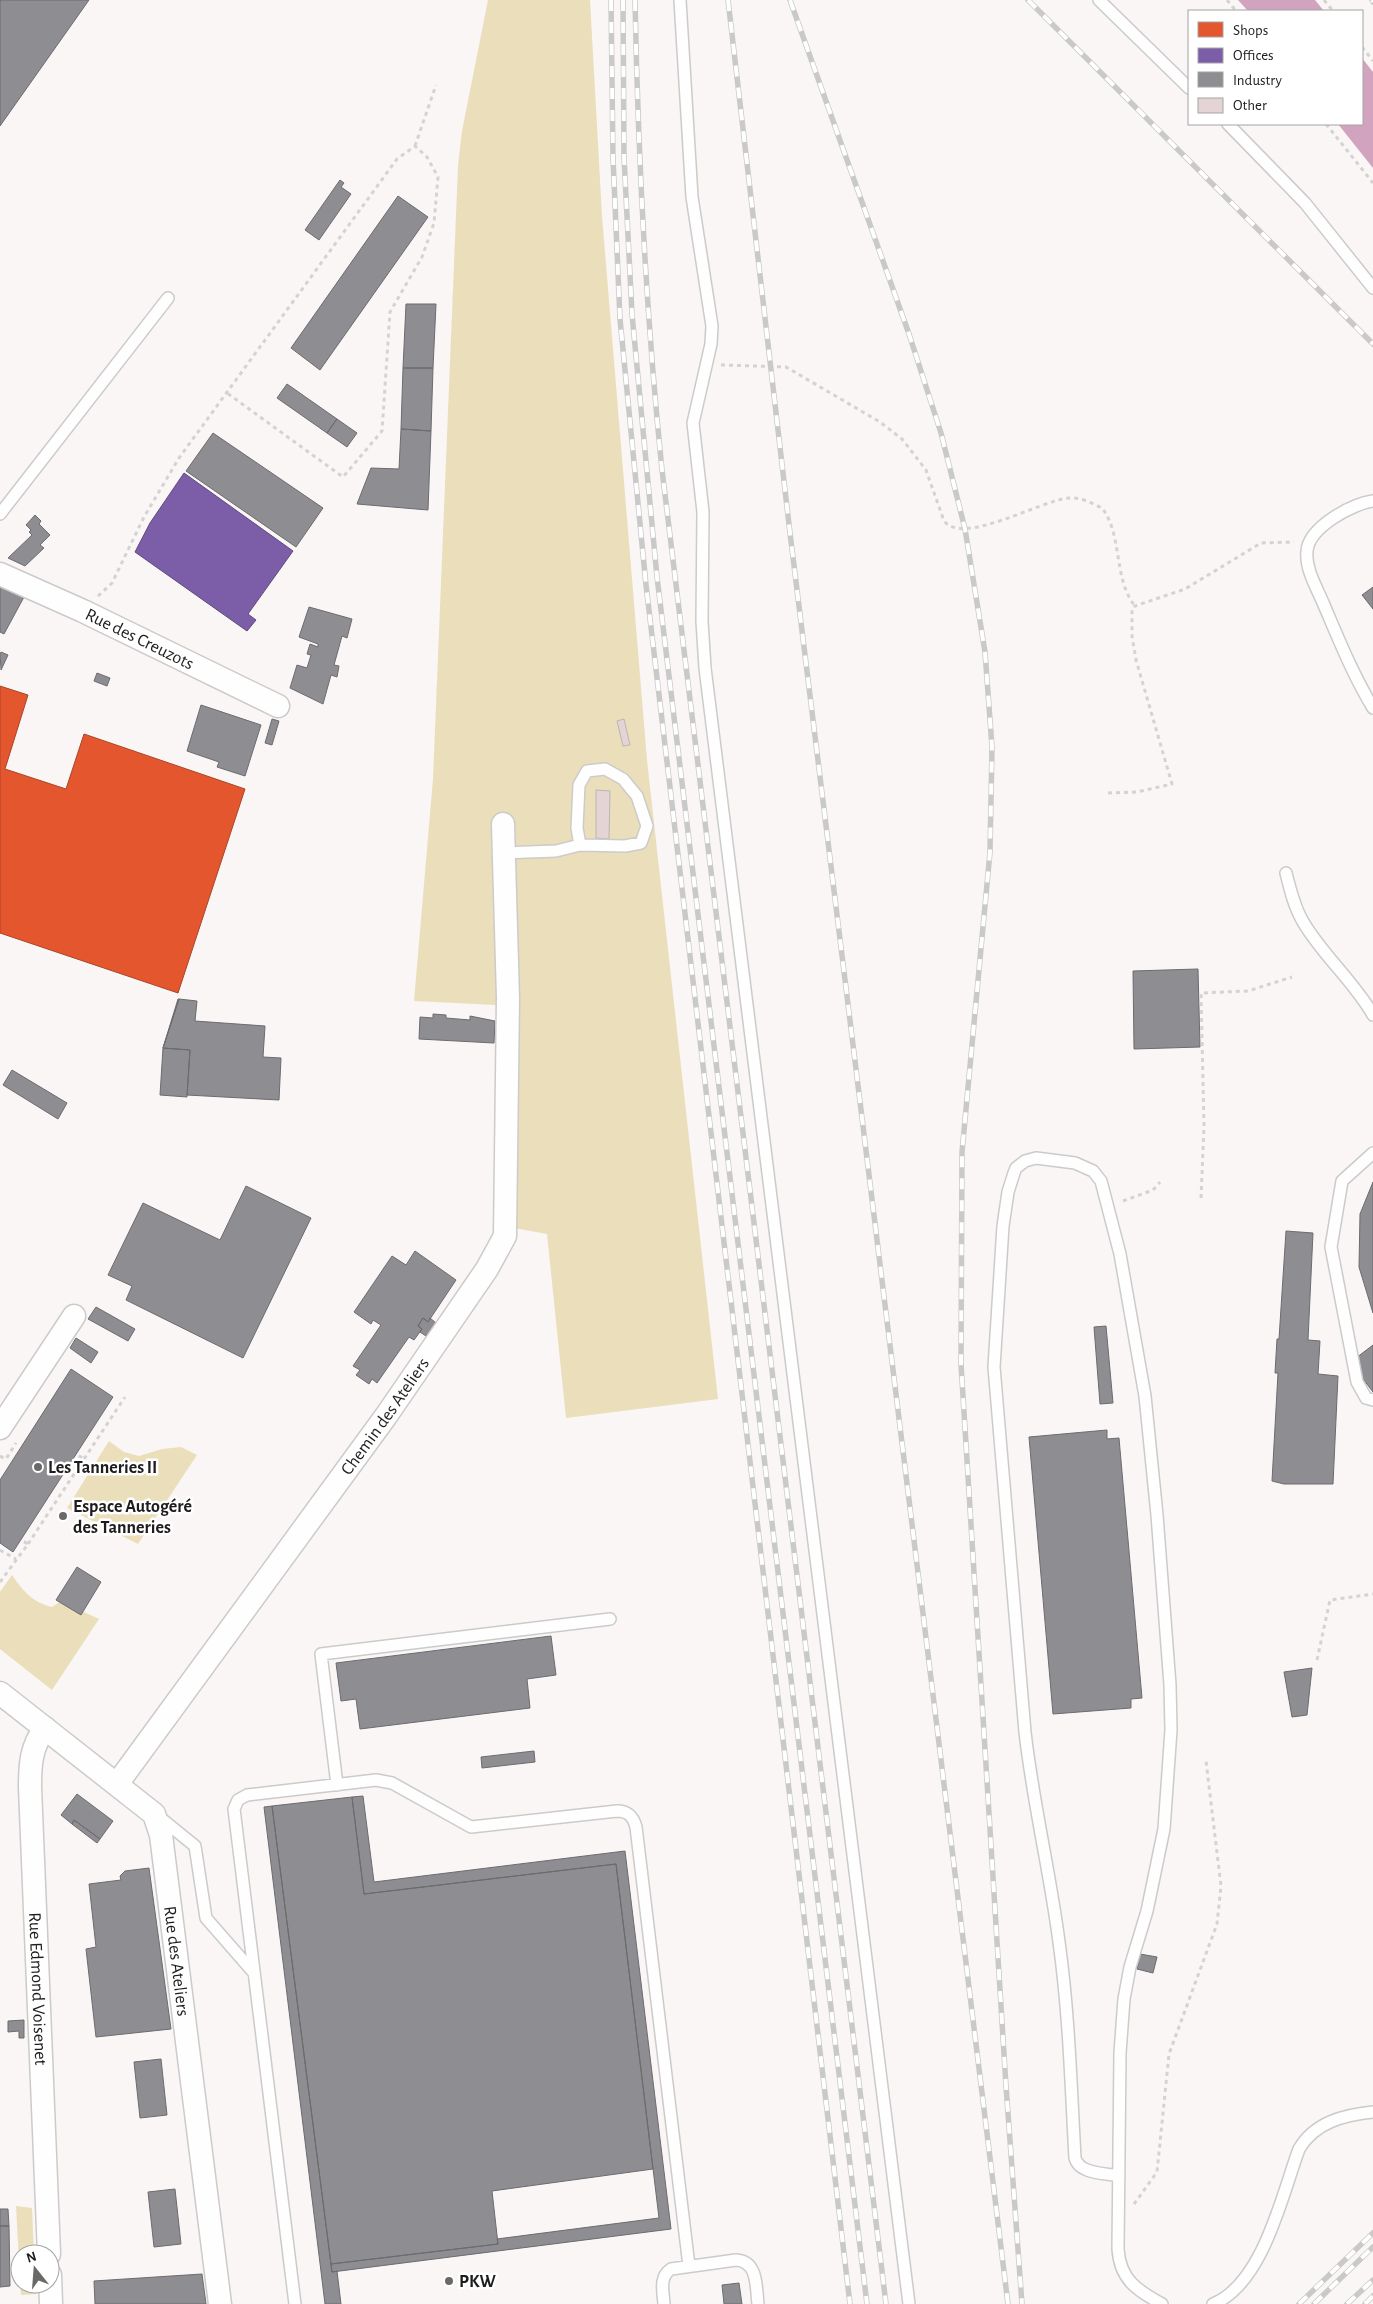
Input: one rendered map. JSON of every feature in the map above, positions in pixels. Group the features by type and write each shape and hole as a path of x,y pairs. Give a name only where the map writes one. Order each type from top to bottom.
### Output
{"street":[{"name":"Rue des Creuzots","path":"0,574 83,611 278,706"},
{"name":"Chemin des Ateliers","path":"117,1784 386,1416 487,1269 505,1236 508,998 503,824"},
{"path":"0,1428 74,1316"},
{"path":"0,1693 154,1814"},
{"name":"Rue Edmond Voisenet","path":"45,1728 32,1751 30,1787 49,2244"},
{"name":"Rue des Ateliers","path":"154,1814 161,1835 220,2304"}],"lane":[{"path":"680,0 692,197 711,312 711,344 693,423 703,512 702,621 705,668 909,2304"},
{"path":"1099,0 1188,87"},
{"path":"1229,125 1305,204 1373,288"},
{"path":"0,514 168,298"},
{"path":"1373,501 1350,508 1317,530 1311,536 1308,544 1307,560 1359,685 1373,708"},
{"path":"504,853 556,851 580,846 625,846 641,843 647,826 637,796 623,779 605,768 587,771 578,785 576,828 580,846"},
{"path":"1286,873 1297,912 1306,928 1349,980 1373,1015"},
{"path":"1373,1153 1342,1181 1331,1247 1357,1382 1366,1398 1373,1400"},
{"path":"1119,2176 1082,2169 1077,2165 1074,2158 1064,1985 1046,1856 1031,1780 1025,1732 994,1366 1003,1226 1008,1192 1016,1168 1025,1160 1036,1158 1075,1163 1087,1168 1097,1175 1101,1181 1120,1254 1145,1396 1170,1685 1171,1730 1164,1829 1124,1999 1120,2053 1119,2260 1122,2270 1133,2285 1162,2304"},
{"path":"337,1784 321,1654 610,1619"},
{"path":"295,2304 234,1814 235,1804 238,1800 247,1796 337,1784 384,1780 471,1827 617,1811 628,1813 632,1817 637,1837 689,2266"},
{"path":"154,1814 195,1846 206,1918 254,1973"},
{"path":"1213,2304 1234,2291 1258,2261 1299,2148 1304,2140 1319,2126 1328,2122 1356,2114 1373,2112"},
{"path":"664,2304 662,2286 664,2276 671,2269 736,2260 746,2262 753,2271 758,2304"}],"path":[{"path":"1227,0 1235,10"},
{"path":"1324,0 1332,10"},
{"path":"1363,49 1373,62"},
{"path":"83,611 112,583 144,517 179,458 397,159 415,146 436,85"},
{"path":"1327,125 1373,183"},
{"path":"228,393 343,477 382,431 390,312 422,257 434,223 438,177 427,157 415,146"},
{"path":"707,362 727,367 786,368 880,422 902,439 926,470 944,521 948,526 965,529 984,525 1070,498 1102,508 1111,527 1125,588 1135,606"},
{"path":"1108,793 1137,792 1172,784 1135,652 1130,616 1135,606 1185,589 1261,543 1279,541 1308,544"},
{"path":"1201,1198 1204,1126 1201,993 1248,991 1292,977"},
{"path":"1113,1224 1128,1220 1123,1199 1153,1190 1160,1182"},
{"path":"0,1582 28,1544 124,1397"},
{"path":"76,1454 84,1459"},
{"path":"21,1540 28,1544"},
{"path":"0,1550 16,1559"},
{"path":"1317,1660 1330,1600 1373,1594"},
{"path":"1119,2225 1157,2172 1169,2054 1217,1924 1221,1886 1206,1761"}],"shaded area":[{"path":"488,0 590,0 602,216 647,760 718,1399 566,1418 547,1234 514,1228 515,1006 414,1001 433,779 458,166 462,131"},
{"path":"1238,0 1315,0 1323,10 1247,10"},
{"path":"1363,59 1373,72 1373,168 1339,125 1363,125"},
{"path":"109,1441 124,1452 139,1456 162,1449 181,1447 197,1455 138,1544 67,1508"},
{"path":"12,1575 24,1591 33,1599 52,1607 61,1601 99,1619 52,1690 0,1649 0,1592"},
{"path":"16,2206 32,2208 34,2244 18,2244"}],"building: Shops":[{"path":"0,686 28,695 5,769 66,789 84,734 245,789 178,993 0,933"}],"building: Offices":[{"path":"184,473 293,551 248,614 256,620 247,631 135,552 150,523"}],"building: Industry":[{"path":"0,0 89,0 0,126"},
{"path":"340,180 344,183 341,187 351,194 319,240 305,230"},
{"path":"398,196 428,217 320,370 291,348"},
{"path":"406,304 436,304 433,368 403,368"},
{"path":"403,368 433,368 431,431 401,429"},
{"path":"287,384 337,419 327,433 277,398"},
{"path":"337,419 357,433 347,447 327,433"},
{"path":"401,429 431,431 428,510 357,504 371,468 399,469"},
{"path":"213,433 323,508 296,547 186,471"},
{"path":"35,515 41,521 39,524 50,535 40,545 44,548 25,566 8,558 32,535 29,532 31,530 26,525"},
{"path":"0,585 24,597 4,634 0,632"},
{"path":"1373,587 1373,609 1362,595"},
{"path":"309,607 352,619 347,638 342,636 334,665 339,666 337,677 331,675 323,704 290,688 297,665 307,668 311,655 307,654 310,644 318,647 318,644 299,637"},
{"path":"1,652 8,655 1,670 0,654"},
{"path":"97,673 110,678 107,686 94,681"},
{"path":"201,705 261,725 245,776 217,767 219,762 187,751"},
{"path":"272,719 279,721 272,745 265,743"},
{"path":"1198,969 1200,1047 1134,1049 1133,971"},
{"path":"178,999 179,999 163,1048"},
{"path":"179,999 197,1001 195,1021 265,1026 263,1057 281,1058 279,1100 187,1095 190,1050 163,1048"},
{"path":"433,1014 446,1015 446,1018 470,1020 470,1016 495,1021 494,1043 419,1039 420,1017 433,1018"},
{"path":"163,1048 190,1050 187,1097 160,1095"},
{"path":"12,1070 67,1103 58,1119 3,1085"},
{"path":"1373,1182 1373,1313 1359,1267 1360,1214"},
{"path":"246,1186 311,1218 243,1358 126,1300 132,1286 108,1275 143,1203 220,1240"},
{"path":"1286,1231 1313,1233 1308,1340 1320,1341 1318,1374 1338,1376 1333,1484 1284,1484 1272,1481 1278,1373 1275,1373"},
{"path":"415,1251 456,1280 428,1322 423,1318 418,1326 422,1329 414,1340 409,1337 377,1383 372,1379 369,1384 356,1375 360,1370 353,1366 381,1325 373,1320 371,1324 354,1312 392,1256 406,1265"},
{"path":"96,1307 135,1329 128,1341 88,1319"},
{"path":"423,1318 428,1322 430,1318 436,1323 426,1336 420,1332 422,1329 418,1326"},
{"path":"1106,1326 1113,1403 1100,1404 1094,1327"},
{"path":"76,1338 98,1352 91,1363 70,1348"},
{"path":"1373,1345 1373,1392 1357,1371 1356,1358"},
{"name":"Les Tanneries II","path":"71,1369 113,1397 13,1552 0,1543 0,1480"},
{"path":"1107,1430 1107,1439 1119,1438 1142,1698 1131,1699 1131,1708 1053,1714 1029,1437"},
{"path":"77,1567 101,1582 81,1615 56,1600"},
{"path":"551,1636 556,1675 527,1679 530,1708 360,1729 356,1699 341,1701 336,1663"},
{"path":"1312,1668 1307,1715 1292,1717 1284,1672"},
{"path":"534,1751 535,1762 482,1768 481,1757"},
{"path":"77,1794 113,1821 100,1839 74,1820 72,1824 61,1815"},
{"path":"363,1796 374,1882 625,1851 671,2229 332,2272 331,2264 498,2244 497,2239 659,2218 616,1864 364,1894 352,1797"},
{"path":"352,1797 364,1894 616,1864 653,2169 492,2191 498,2244 331,2264 272,1806"},
{"path":"272,1806 332,2272 337,2271 341,2304 325,2304 264,1807"},
{"path":"74,1820 100,1839 97,1843 72,1824"},
{"path":"149,1868 171,2029 96,2037 86,1949 96,1947 89,1884 121,1880 120,1876 125,1871"},
{"path":"1140,1954 1157,1957 1153,1973 1137,1969"},
{"path":"24,2020 24,2038 19,2038 19,2031 8,2032 8,2021"},
{"path":"161,2059 167,2115 140,2118 134,2062"},
{"path":"175,2189 181,2244 154,2247 148,2192"},
{"path":"0,2209 8,2209 9,2226 0,2226"},
{"path":"0,2226 9,2226 10,2286 0,2287"},
{"path":"202,2274 206,2304 95,2304 94,2281"},
{"path":"739,2283 742,2304 724,2304 722,2285"}],"building: Other":[{"path":"624,719 630,745 623,746 617,721"},
{"path":"596,790 610,791 609,839 596,838"}],"railway":[{"path":"611,0 613,158 620,319 646,585 850,2304"},
{"path":"623,0 624,157 632,314 657,577 867,2304"},
{"path":"635,0 638,118 644,235 651,353 662,470 886,2304"},
{"path":"728,0 790,533 1008,2304"},
{"path":"790,0 909,334 941,433 965,529 985,652 992,747 990,852 962,1152 961,1364 1006,2086 1022,2304"},
{"path":"1028,0 1373,344"},
{"path":"1299,2304 1373,2233"},
{"path":"1314,2304 1373,2247"},
{"path":"1347,2304 1373,2280"},
{"path":"1365,2304 1373,2296"}],"place":[{"name":"Les Tanneries II","path":"38,1467"},
{"name":"Espace Autogéré des Tanneries","path":"63,1516"},
{"name":"PKW","path":"449,2281"}]}
